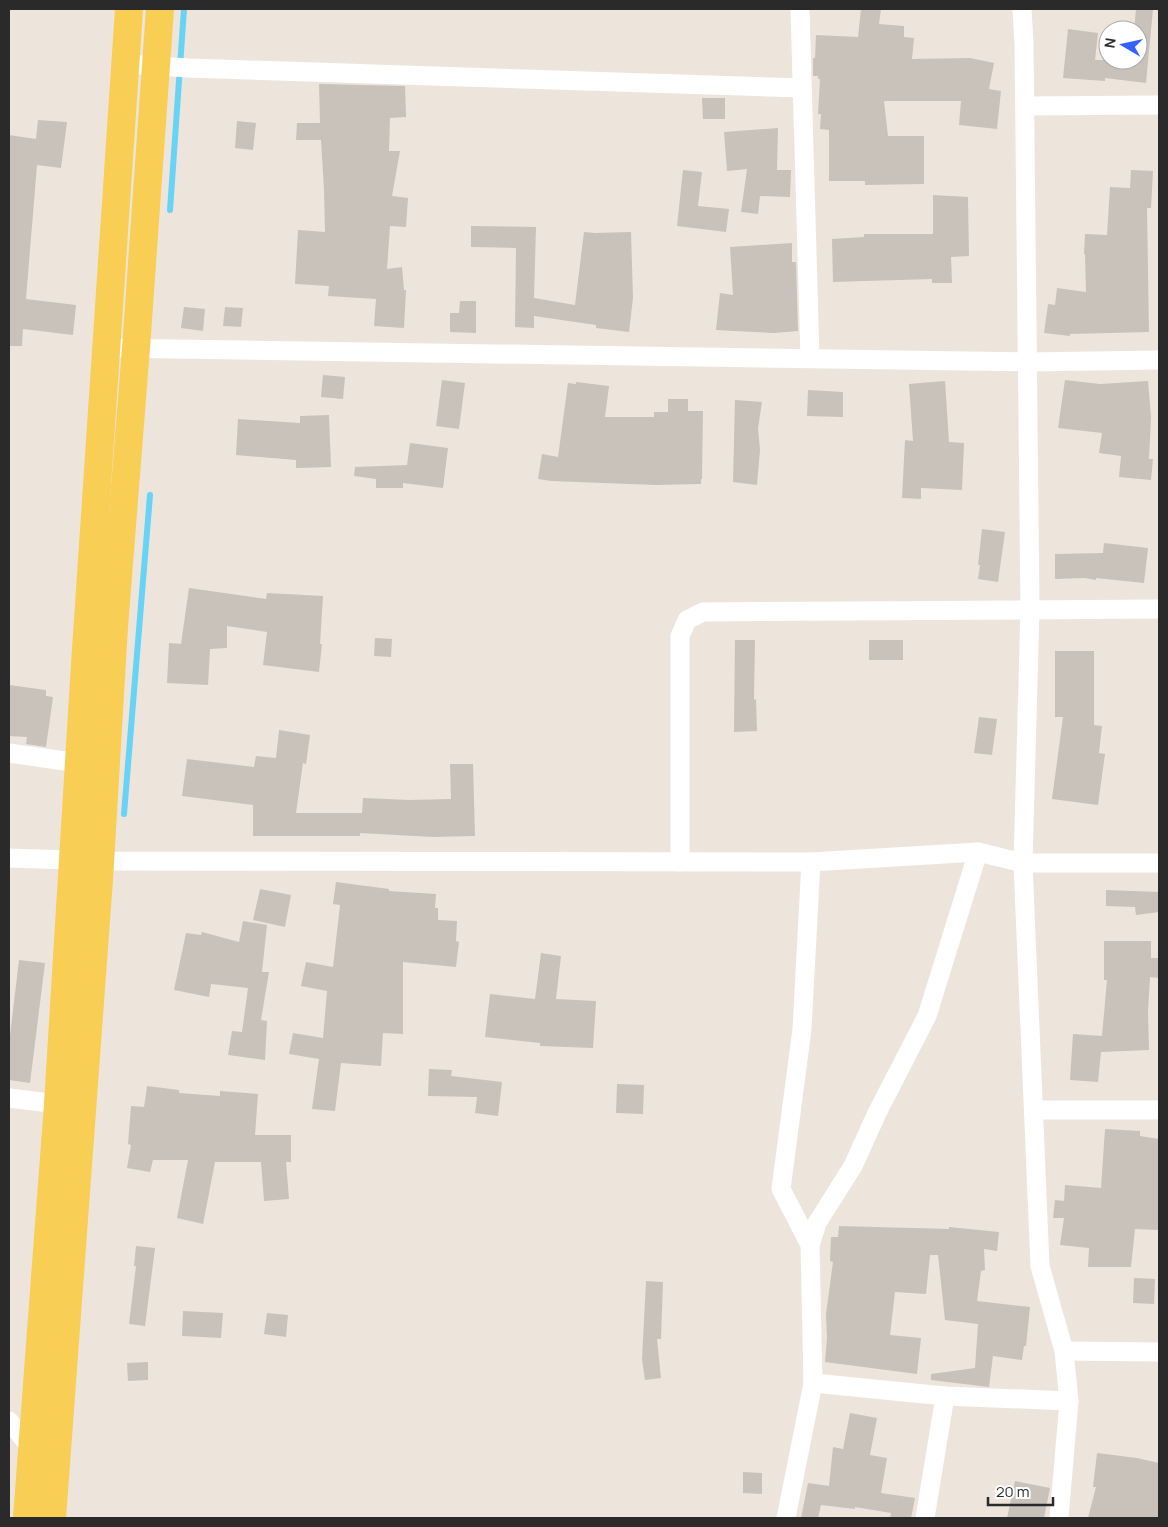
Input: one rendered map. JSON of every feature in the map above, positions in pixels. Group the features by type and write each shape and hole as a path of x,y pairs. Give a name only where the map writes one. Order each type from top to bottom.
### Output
{"main road":[{"path":"27,1518 58,1104 72,860 129,9"},
{"path":"52,1518 100,861 114,627 136,348 163,67 160,9"}],"street":[{"path":"800,9 810,358"},
{"path":"1022,9 1025,106 1030,610 1023,863 1040,1266 1064,1351 1068,1400 1059,1518"},
{"path":"124,64 189,68 802,88"},
{"path":"1025,106 1159,105"},
{"path":"107,348 1027,362 1159,360"},
{"path":"680,862 680,636 687,620 704,612 1159,609"},
{"path":"9,753 79,763"},
{"path":"786,1518 813,1383 810,1245 816,1222 853,1166 877,1113 927,1016 978,852"},
{"path":"9,858 100,861 811,862 978,852 1023,863 1159,862"},
{"path":"810,1245 782,1189 802,1029 811,862"},
{"path":"9,1098 58,1104"},
{"path":"1034,1110 1159,1110"},
{"path":"1064,1351 1159,1352"},
{"path":"813,1383 945,1396 1068,1400"},
{"path":"925,1518 945,1396"},
{"path":"9,1421 32,1449"}],"building":[{"path":"861,9 881,9 879,24 904,26 904,37 914,38 912,59 970,58 994,63 989,89 1001,91 997,129 959,125 961,101 884,101 888,136 924,136 924,184 865,185 865,181 829,181 829,130 820,129 821,114 818,114 820,79 818,79 818,76 813,76 816,35 858,37"},
{"path":"1136,9 1153,9 1148,62 1148,20 1135,20"},
{"path":"1068,29 1098,33 1095,60 1098,60 1098,70 1147,70 1146,83 1105,78 1105,81 1063,78"},
{"path":"319,84 405,86 406,117 390,118 389,151 400,151 392,196 408,198 406,227 390,226 387,269 402,267 404,290 406,290 404,328 374,326 376,299 328,296 329,286 295,284 298,230 325,232 321,140 296,140 297,123 320,123"},
{"path":"702,98 725,98 725,119 703,119"},
{"path":"38,120 67,122 61,168 37,165 26,299 76,305 73,335 23,329 22,346 9,346 9,135 36,139"},
{"path":"237,121 256,123 253,150 235,148"},
{"path":"778,128 777,170 791,170 790,197 760,196 758,214 741,212 747,169 727,171 724,132"},
{"path":"683,170 702,172 698,206 729,209 726,232 677,226"},
{"path":"1131,170 1153,171 1151,208 1147,208 1149,332 1070,334 1070,336 1044,333 1048,304 1055,305 1057,288 1086,292 1085,234 1107,235 1110,187 1130,188"},
{"path":"933,195 968,197 969,256 951,257 952,283 932,283 932,279 833,282 832,239 864,237 864,234 933,234"},
{"path":"471,226 536,227 534,298 575,305 584,232 631,232 633,298 629,332 596,328 596,325 534,316 534,328 515,327 516,248 471,247"},
{"path":"792,243 792,262 796,262 798,331 774,333 716,330 720,293 733,295 730,247"},
{"path":"460,301 476,301 476,333 450,332 450,313 459,313"},
{"path":"184,307 205,309 203,331 181,328"},
{"path":"225,307 243,308 241,327 223,326"},
{"path":"323,375 345,377 343,399 321,397"},
{"path":"442,380 465,383 459,429 436,426"},
{"path":"1065,380 1100,384 1148,381 1151,417 1149,459 1153,459 1151,480 1119,477 1121,456 1099,453 1102,433 1058,428"},
{"path":"945,381 949,442 964,443 962,490 921,488 921,499 902,498 905,440 913,441 909,384"},
{"path":"576,382 609,386 605,417 654,417 654,412 668,412 668,399 688,399 688,411 703,411 701,484 656,485 538,479 542,454 558,457 568,383 576,384"},
{"path":"808,390 843,392 843,417 807,416"},
{"path":"735,400 762,402 758,428 760,450 757,485 733,482"},
{"path":"329,415 331,467 296,468 296,460 236,455 238,419 300,423 300,416"},
{"path":"410,443 448,448 443,488 403,483 403,488 376,488 376,479 354,476 355,467 407,465"},
{"path":"982,529 1005,532 998,582 978,579"},
{"path":"1104,543 1148,548 1144,583 1096,578 1096,580 1085,578 1055,579 1055,554 1103,553"},
{"path":"189,588 266,599 267,593 323,596 320,644 322,644 319,672 263,665 267,632 227,626 227,648 210,649 208,685 167,683 169,643 181,644"},
{"path":"375,638 392,639 391,657 374,656"},
{"path":"735,640 755,640 754,700 756,699 757,731 734,732"},
{"path":"869,640 903,640 903,660 869,660"},
{"path":"1055,651 1094,651 1094,725 1102,726 1099,753 1105,754 1098,805 1052,799 1063,717 1055,717"},
{"path":"9,685 46,690 46,696 53,697 46,747 26,744 27,737 9,736"},
{"path":"979,717 997,719 992,755 974,753"},
{"path":"279,730 310,735 306,764 303,763 296,813 362,813 363,798 451,799 450,764 473,764 475,836 433,837 360,833 360,836 253,836 253,805 182,796 187,759 254,767 256,756 276,758"},
{"path":"336,882 389,889 389,891 436,894 435,908 438,908 438,920 457,921 456,941 459,942 456,967 403,962 403,1034 383,1033 381,1066 341,1063 335,1111 312,1109 319,1059 289,1054 293,1033 323,1038 327,991 301,986 306,962 333,967 340,905 333,904"},
{"path":"260,889 291,895 285,927 253,920"},
{"path":"1106,890 1159,892 1159,912 1136,915 1135,907 1106,906"},
{"path":"243,921 267,925 262,972 269,972 261,1020 267,1021 265,1060 228,1055 232,1031 242,1032 248,988 211,984 209,997 174,990 186,933 201,935 202,932 239,942"},
{"path":"1104,941 1151,941 1151,958 1159,958 1159,978 1150,977 1148,1012 1149,1050 1101,1052 1098,1082 1070,1080 1073,1034 1102,1036 1107,980 1104,980"},
{"path":"541,953 561,956 556,999 596,1001 593,1048 540,1046 540,1043 485,1037 490,994 535,999"},
{"path":"19,960 45,963 30,1083 9,1080 9,1044"},
{"path":"429,1069 452,1070 451,1076 502,1082 498,1116 475,1113 477,1097 428,1096"},
{"path":"617,1084 644,1085 643,1114 616,1113"},
{"path":"147,1086 179,1090 179,1093 220,1096 220,1091 258,1094 255,1135 291,1135 291,1162 286,1162 289,1199 264,1201 261,1162 215,1162 203,1224 177,1218 188,1160 153,1160 150,1172 127,1168 131,1145 128,1144 131,1106 144,1107"},
{"path":"1105,1129 1140,1131 1140,1136 1159,1139 1159,1230 1135,1229 1131,1267 1088,1267 1089,1248 1060,1245 1064,1218 1053,1218 1055,1200 1064,1201 1065,1185 1101,1188"},
{"path":"839,1226 949,1229 949,1227 999,1232 997,1251 984,1249 985,1270 981,1271 977,1301 1030,1307 1026,1346 1024,1346 1022,1360 993,1356 989,1387 931,1380 931,1374 975,1368 978,1324 945,1320 938,1255 930,1255 926,1294 895,1292 890,1335 921,1338 917,1374 825,1362 826,1314 833,1262 830,1261 831,1237 838,1237"},
{"path":"136,1246 155,1248 145,1326 129,1324 136,1266 134,1266"},
{"path":"1134,1278 1155,1279 1154,1304 1133,1303"},
{"path":"646,1281 663,1282 661,1339 657,1339 661,1378 645,1380 642,1359"},
{"path":"183,1311 223,1313 221,1338 182,1336"},
{"path":"267,1313 288,1315 286,1337 264,1334"},
{"path":"148,1362 148,1380 128,1381 127,1363"},
{"path":"850,1413 877,1418 870,1455 887,1458 881,1493 915,1498 911,1518 890,1518 891,1513 855,1507 855,1509 821,1505 818,1518 801,1518 808,1483 829,1486 833,1447 843,1449"},
{"path":"1097,1453 1159,1463 1159,1518 1088,1518 1096,1487 1093,1487"},
{"path":"743,1472 762,1473 762,1494 743,1493"},
{"path":"1015,1481 1050,1488 1044,1518 1007,1518"}],"waterway":[{"path":"170,210 184,9"},
{"path":"124,814 150,495"}]}
